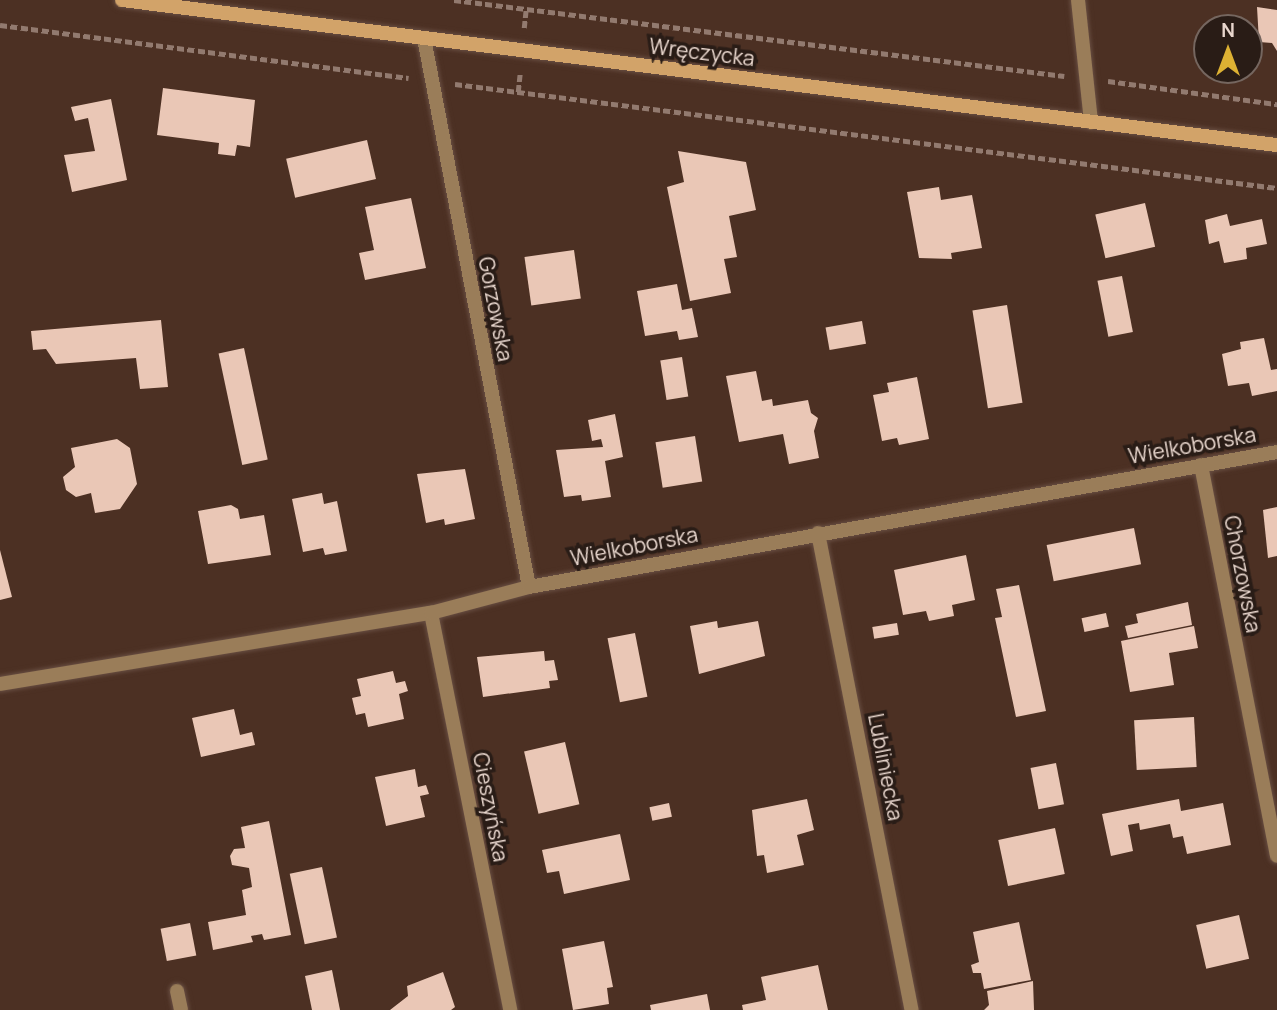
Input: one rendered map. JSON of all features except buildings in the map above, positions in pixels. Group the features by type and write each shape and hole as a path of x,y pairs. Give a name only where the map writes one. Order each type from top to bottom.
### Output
{"main road":[{"name":"Wręczycka","path":"122,0 1277,145"}],"street":[{"path":"1078,0 1091,122"},
{"name":"Gorzowska","path":"424,38 529,587"},
{"name":"Wielkoborska","path":"0,684 431,612 529,587 1277,452"},
{"name":"Chorzowska","path":"1201,465 1277,856"},
{"name":"Lubliniecka","path":"818,533 912,1010"},
{"name":"Cieszyńska","path":"431,612 510,1010"},
{"path":"177,991 181,1010"}],"path":[{"path":"454,0 1062,75"},
{"path":"524,28 526,9"},
{"path":"0,25 413,79"},
{"path":"518,92 520,73"},
{"path":"1109,81 1277,104"},
{"path":"452,83 1277,188"}]}
